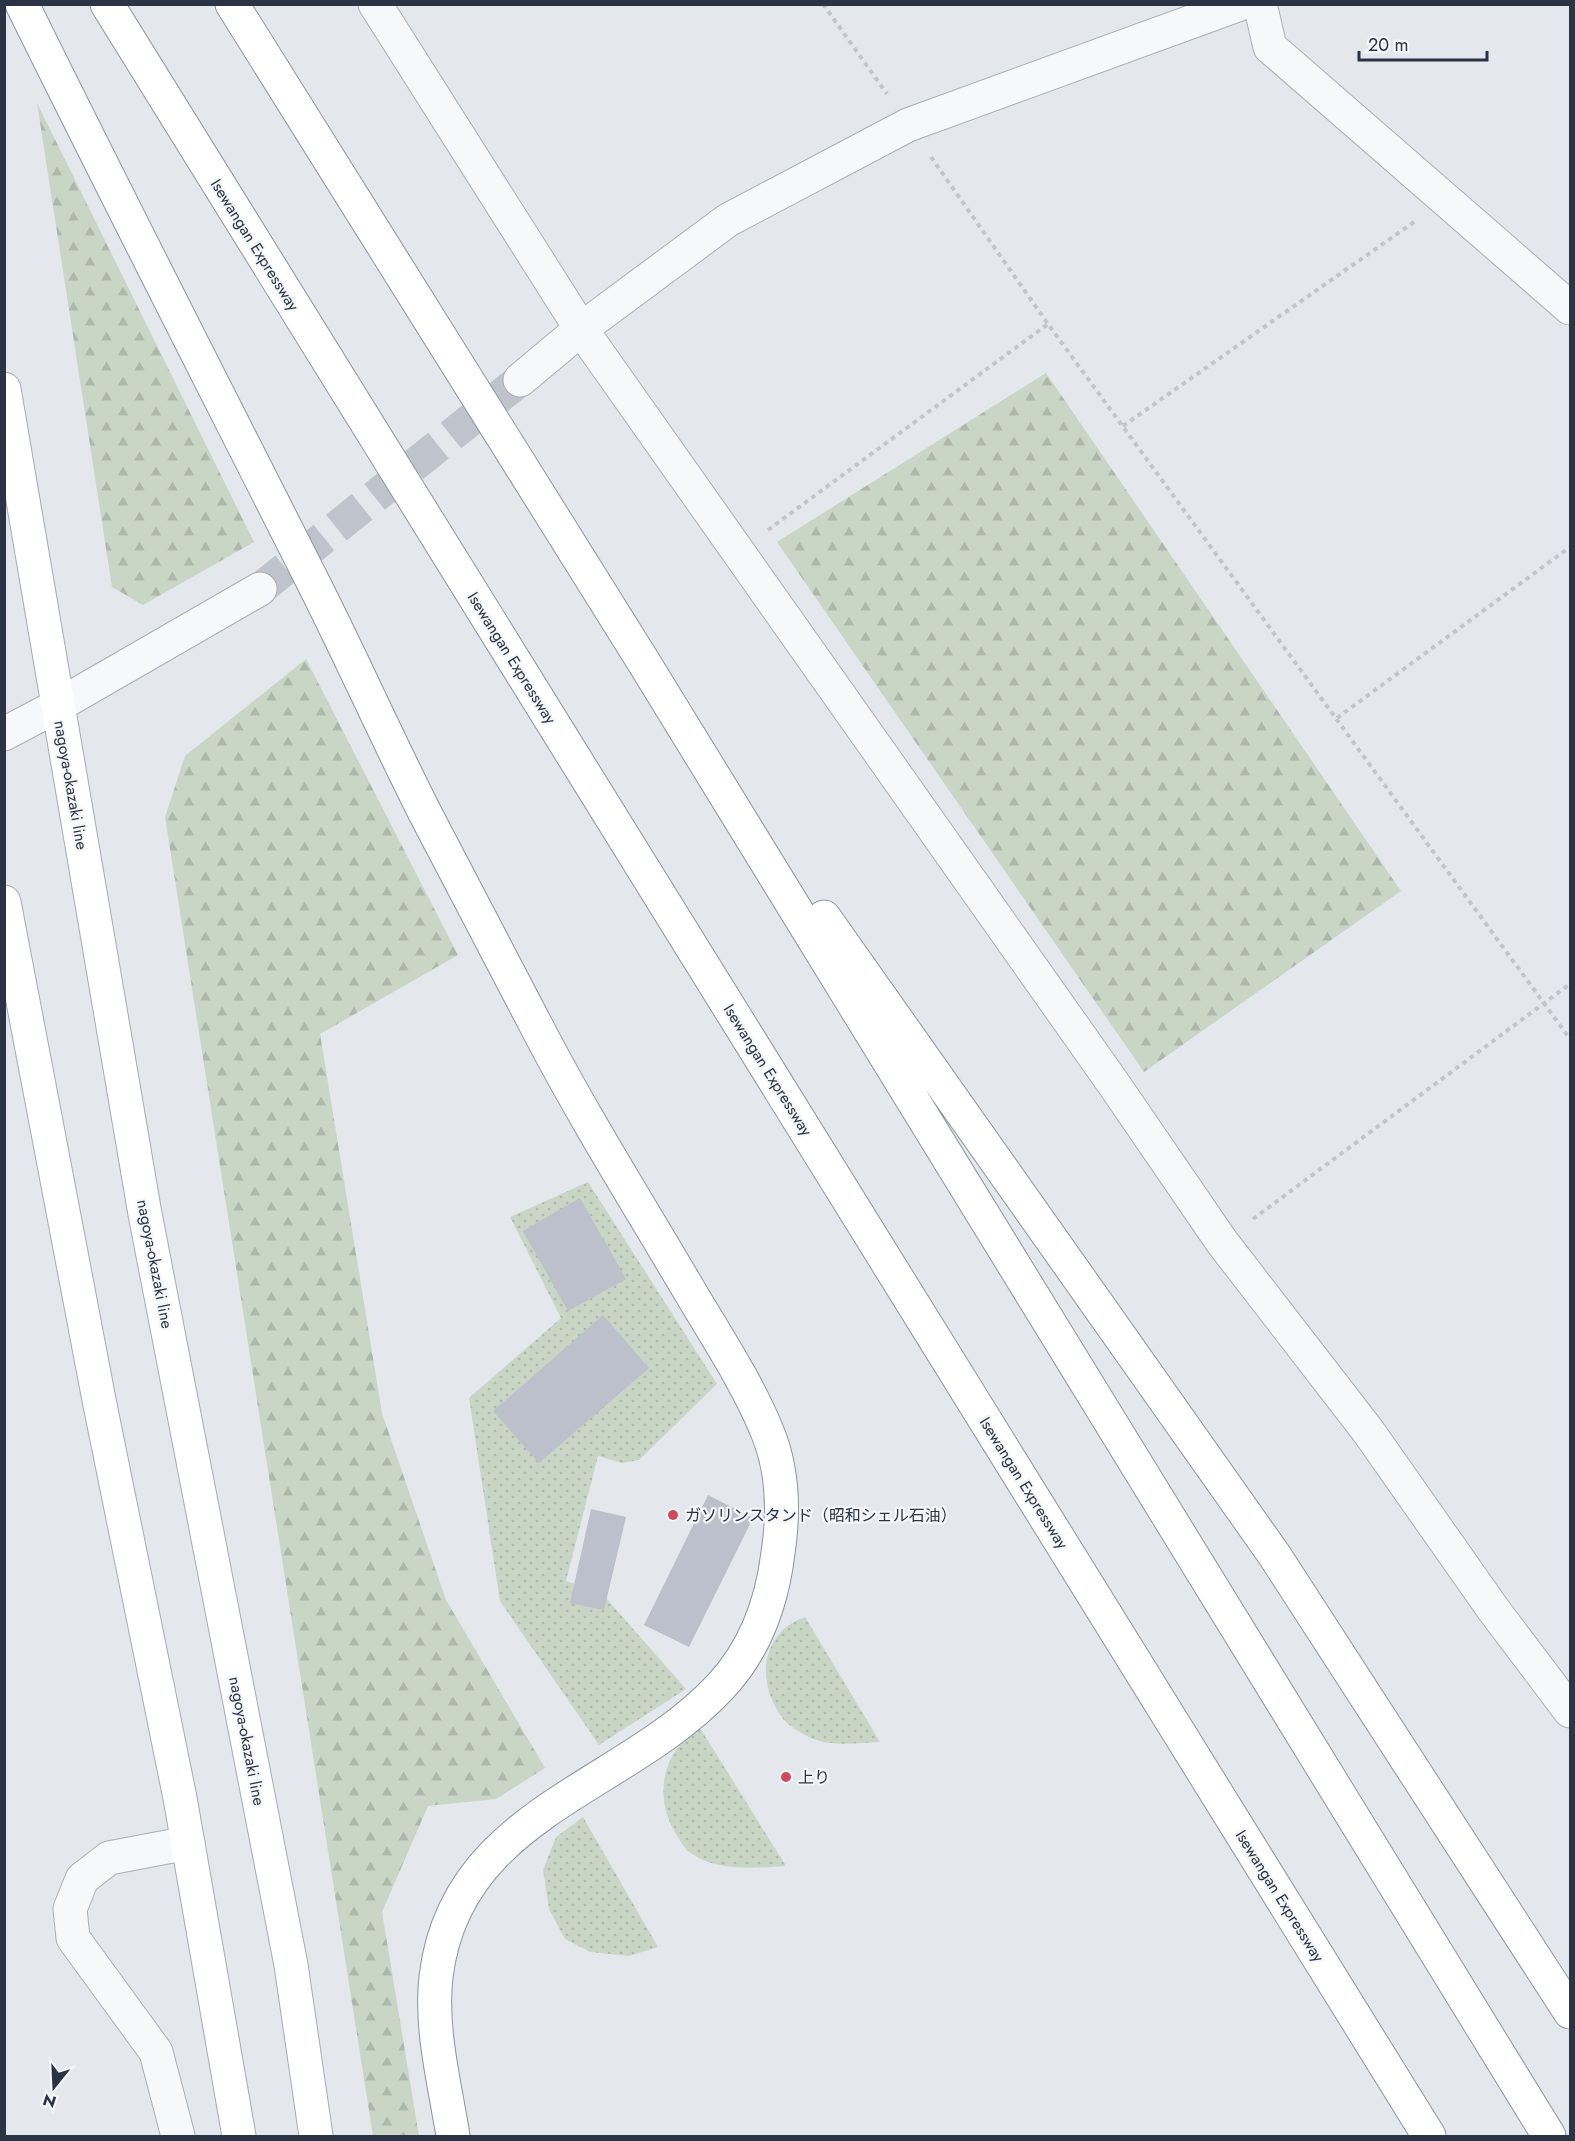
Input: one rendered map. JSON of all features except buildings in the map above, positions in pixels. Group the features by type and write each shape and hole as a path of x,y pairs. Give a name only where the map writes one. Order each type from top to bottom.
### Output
{"main road":[{"name":"Isewangan Expressway","path":"106,4 1429,2136"},
{"path":"232,4 643,661 1549,2136"},
{"path":"26,13 323,603 424,811 568,1085 769,1433 779,1477 782,1515 772,1590 761,1624 744,1656 721,1686 694,1711 624,1761 522,1826 474,1876 455,1907 442,1944 435,1980 435,2019 453,2136"},
{"name":"nagoya-okazaki line","path":"4,389 145,1214 291,1965 316,2136"},
{"path":"643,661 1275,1556 1570,2012"},
{"path":"4,902 188,1843 239,2136"}],"street":[{"path":"375,4 581,329 1222,1242 1368,1431 1493,1609 1570,1711"},
{"path":"520,380 581,329 728,220 908,126 1240,4"},
{"path":"1260,4 1270,47 1570,308"},
{"path":"4,734 260,589"},
{"path":"178,2136 156,2052 73,1938 70,1909 82,1879 109,1858 188,1843"}],"path":[{"path":"823,4 1048,324 1570,1039"},
{"path":"1123,426 1446,200"},
{"path":"738,552 1048,324"},
{"path":"1337,718 1570,547"},
{"path":"1222,1242 1570,984"}],"green space":[{"path":"37,103 254,542 143,605 112,587"},
{"path":"1046,373 1401,891 1144,1072 777,542"},
{"path":"306,659 458,955 320,1034 382,1413 446,1600 545,1768 496,1799 428,1806 382,1912 419,2136 373,2136 165,817 185,756"},
{"path":"588,1182 717,1384 639,1460 622,1463 598,1456 566,1581 595,1590 605,1597 686,1689 599,1745 500,1601 469,1398 561,1318 510,1217"},
{"path":"805,1617 880,1742 845,1744 819,1741 789,1725 775,1706 766,1676 771,1647 778,1635"},
{"path":"700,1728 786,1866 749,1868 723,1866 698,1858 684,1847 666,1811 665,1777 672,1756 679,1746"},
{"path":"583,1817 658,1947 629,1956 590,1952 565,1939 549,1909 543,1870 556,1837"}],"tunnel":[{"path":"260,589 520,380"}],"place":[{"name":"ガソリンスタンド（昭和シェル石油）","path":"673,1515"},
{"name":"上り","path":"786,1777"}]}
